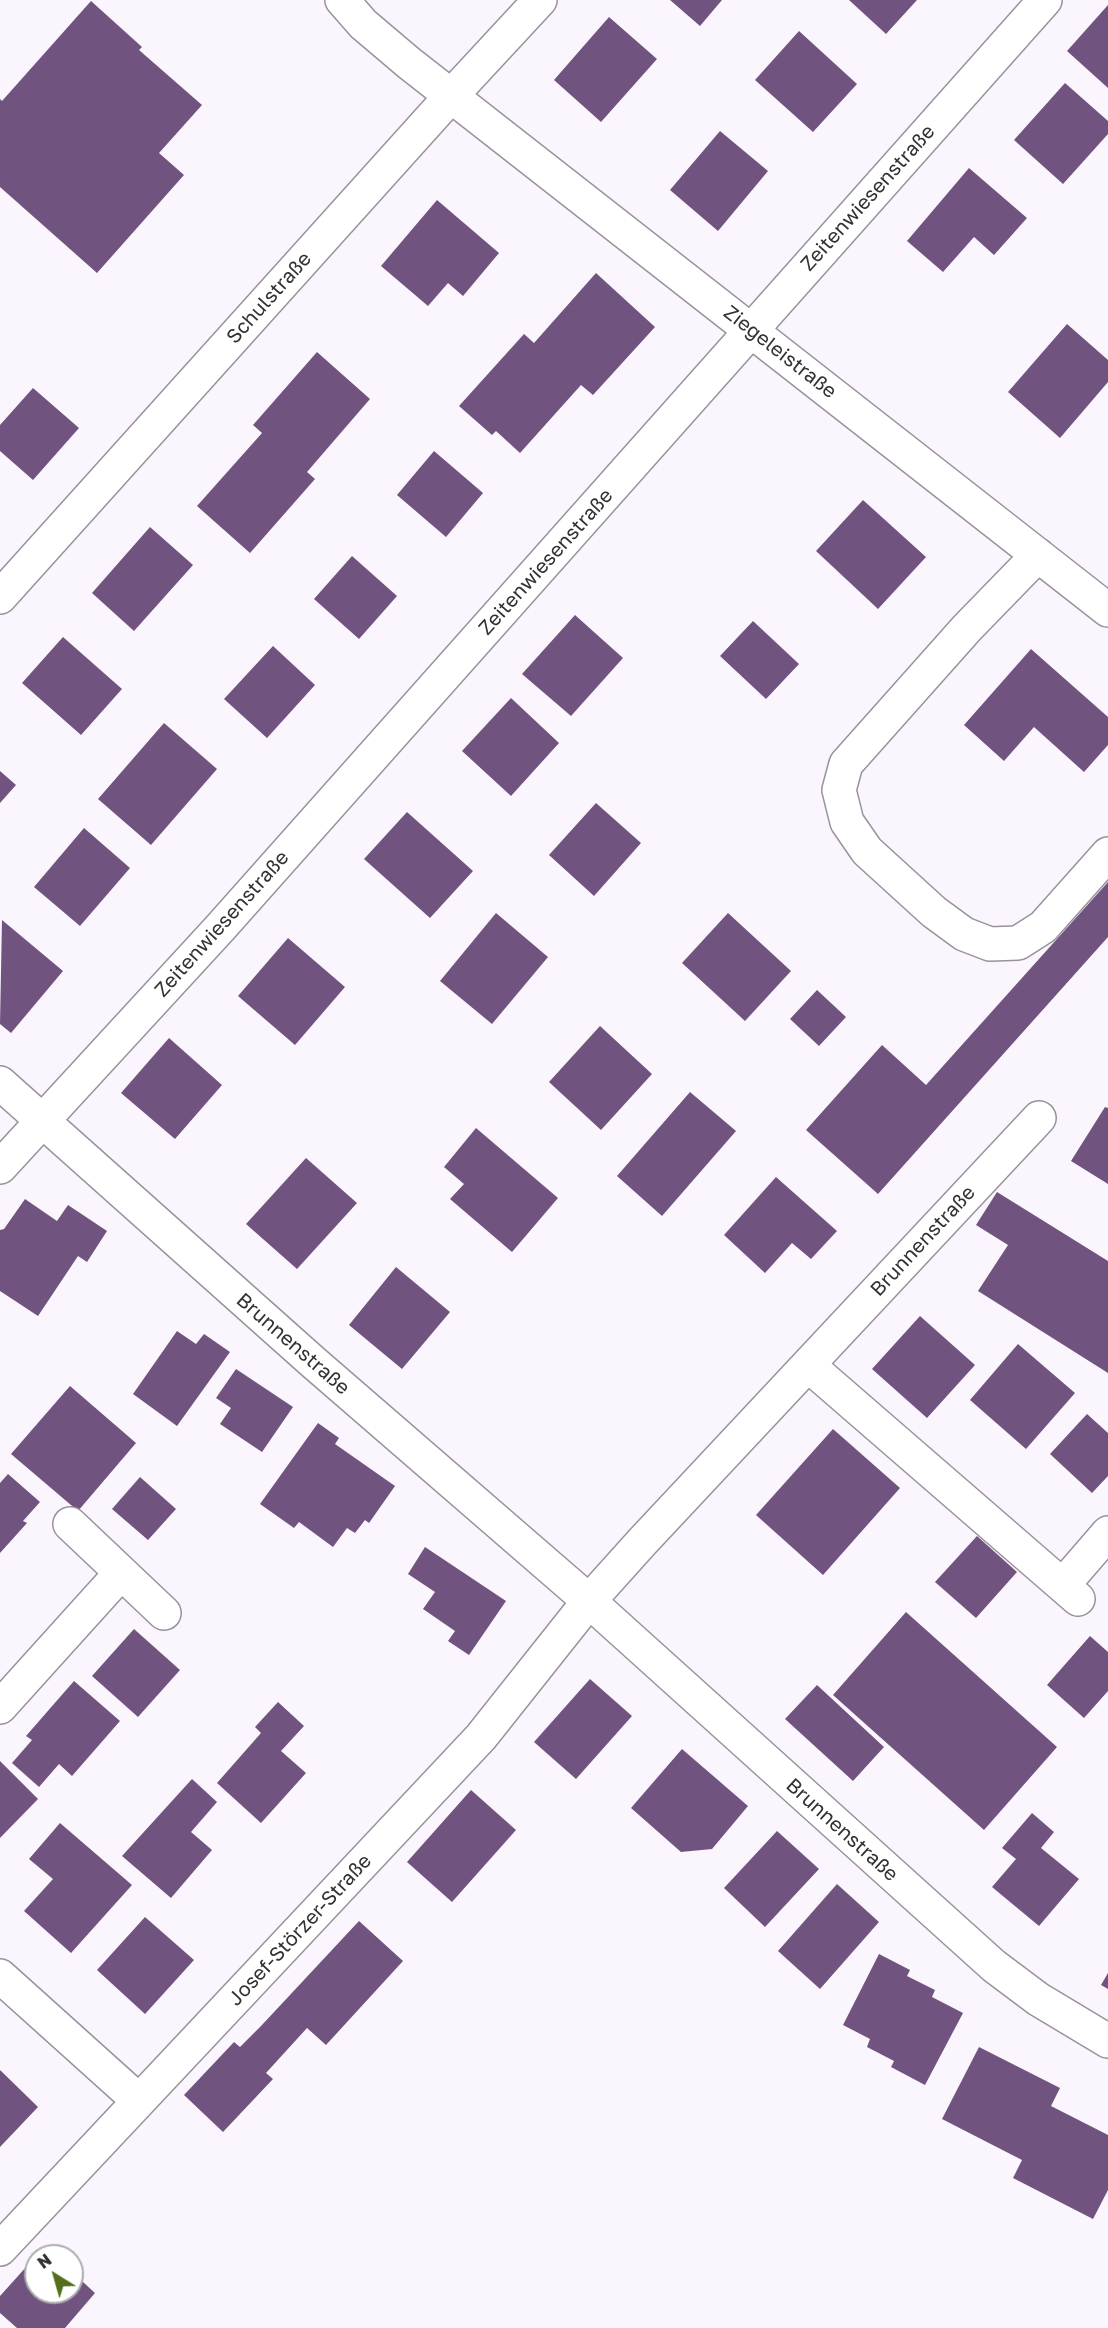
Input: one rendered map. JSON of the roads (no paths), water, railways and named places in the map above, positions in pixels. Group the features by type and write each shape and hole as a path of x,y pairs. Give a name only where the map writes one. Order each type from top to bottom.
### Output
{"street":[{"name":"Ziegeleistraße","path":"342,0 363,24 451,96 1108,610"},
{"name":"Schulstraße","path":"0,597 540,0"},
{"name":"Zeitenwiesenstraße","path":"0,1167 220,928 1045,0"},
{"path":"1038,555 967,628 846,764 839,790 847,822 867,851 942,918 964,934 990,944 1018,943 1043,927 1108,854"},
{"name":"Brunnenstraße","path":"0,1083 313,1362 589,1602 994,1966 1038,1999 1108,2041"},
{"name":"Brunnenstraße","path":"589,1602 697,1482 1040,1118"},
{"path":"808,1365 1071,1592 1108,1533"},
{"path":"70,1524 164,1613"},
{"path":"0,1707 122,1573"},
{"name":"Josef-Störzer-Straße","path":"0,2249 481,1737 589,1602"},
{"path":"0,1976 139,2101"}]}
